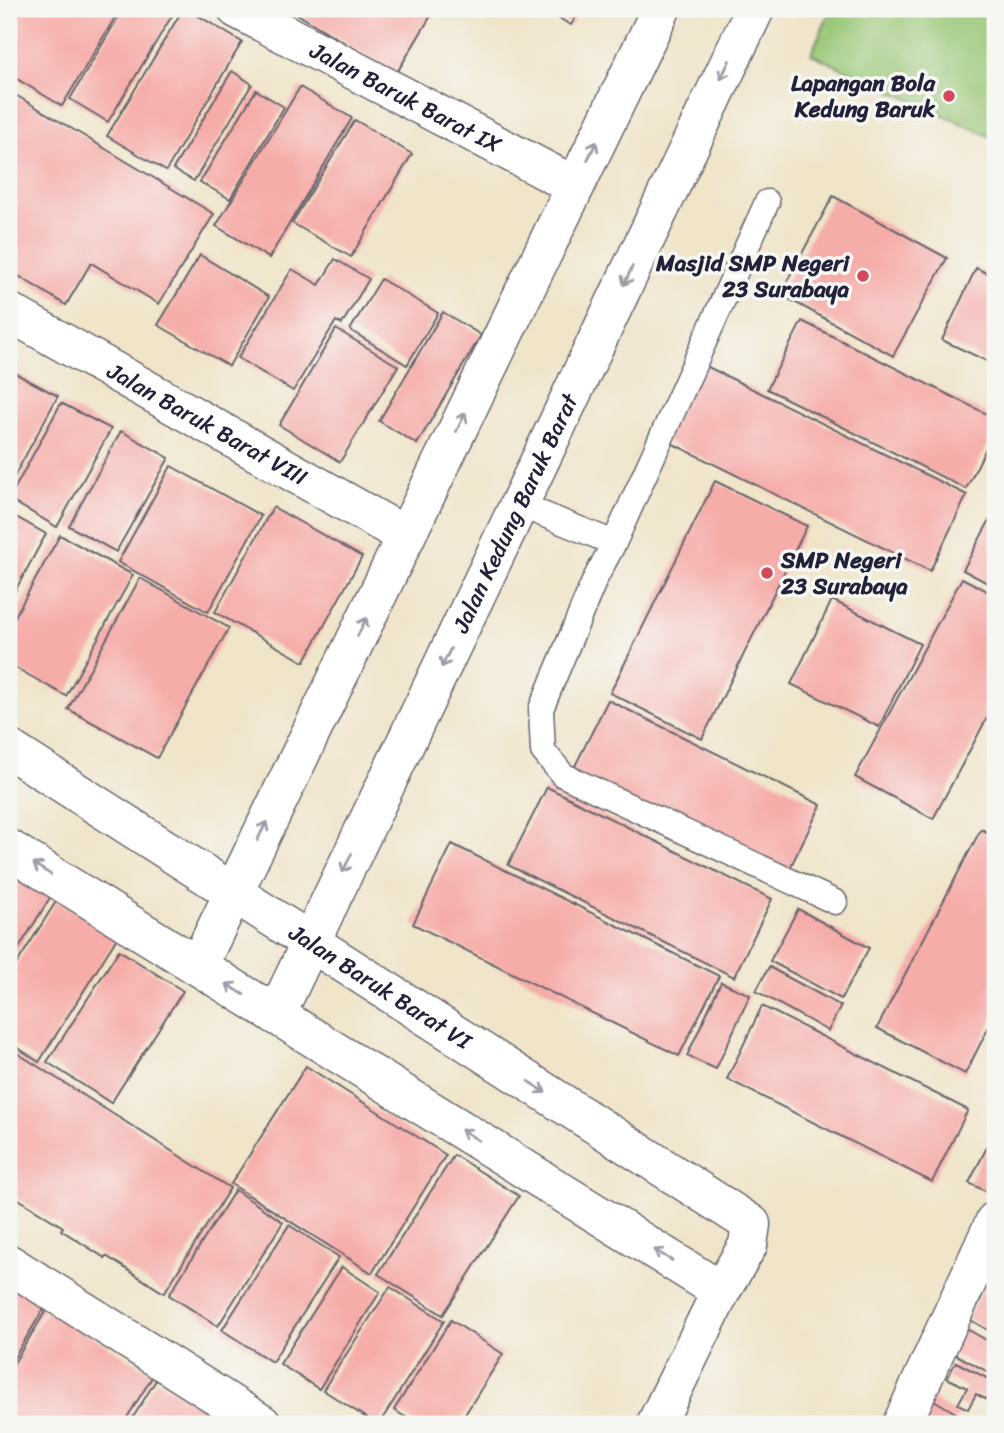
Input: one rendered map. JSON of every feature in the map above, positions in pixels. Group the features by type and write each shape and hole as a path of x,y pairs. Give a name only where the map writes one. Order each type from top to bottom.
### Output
{"street":[{"name":"Jalan Baruk Barat IX","path":"237,9 575,186"},
{"path":"198,966 661,9"},
{"name":"Jalan Kedung Baruk Barat","path":"276,1015 755,9"},
{"name":"Jalan Baruk Barat VIII","path":"9,312 406,536"},
{"name":"Jalan Baruk Barat VI","path":"9,749 751,1224 748,1245 721,1291"},
{"path":"9,849 721,1291 656,1424"},
{"path":"902,1424 995,1221"},
{"path":"9,1264 262,1424"}],"lane":[{"path":"767,202 614,543 595,579 541,709 543,751 563,775 835,902"},
{"path":"520,505 614,543"}],"green space":[{"name":"Lapangan Bola Kedung Baruk","path":"831,9 995,9 995,139 811,54"}],"building":[{"path":"9,9 120,9 62,106 15,78 11,85 9,83"},
{"path":"123,9 176,9 108,122 70,99"},
{"path":"183,9 242,42 166,171 107,136"},
{"path":"289,9 435,9 396,74"},
{"path":"543,9 581,9 571,25"},
{"path":"232,71 252,84 194,181 173,169"},
{"path":"300,87 352,118 269,258 216,226"},
{"path":"256,90 284,107 230,199 200,182"},
{"path":"9,91 214,214 159,304 91,263 66,305 9,270"},
{"path":"355,120 412,154 351,257 292,223"},
{"name":"Masjid SMP Negeri 23 Surabaya","path":"833,196 947,258 893,356 780,294"},
{"path":"200,255 269,297 229,366 158,325"},
{"path":"335,259 369,279 342,324 336,321 293,391 238,358 292,269 319,285"},
{"path":"976,268 995,277 995,365 942,340"},
{"path":"381,279 438,313 407,365 350,330"},
{"path":"443,312 481,335 417,444 379,421"},
{"path":"802,321 995,418 995,430 966,489 767,389"},
{"path":"336,329 398,366 340,462 279,425"},
{"path":"702,364 967,495 930,571 665,440"},
{"path":"9,370 58,396 9,486"},
{"path":"61,403 111,429 57,527 9,499"},
{"path":"121,431 169,458 116,552 69,526"},
{"path":"171,466 261,516 208,612 118,562"},
{"path":"715,481 807,526 702,739 610,693"},
{"path":"273,507 362,557 304,662 215,612"},
{"path":"995,510 995,587 963,570"},
{"path":"9,513 46,534 9,602"},
{"path":"60,535 133,575 66,696 9,664 9,627"},
{"path":"140,578 229,628 157,758 68,709"},
{"path":"962,578 995,595 995,703 933,819 855,777"},
{"path":"832,600 920,644 879,727 791,684"},
{"path":"608,700 821,805 785,878 572,772"},
{"path":"547,787 772,899 734,977 508,865"},
{"path":"981,829 995,836 995,1015 965,1074 877,1028"},
{"path":"452,844 719,976 679,1056 413,924"},
{"path":"9,870 51,896 9,964"},
{"path":"57,900 117,938 39,1062 9,1042 9,976"},
{"path":"798,909 869,948 841,999 770,961"},
{"path":"119,950 183,991 111,1103 47,1062"},
{"path":"769,967 841,1006 828,1031 756,991"},
{"path":"721,982 750,995 716,1069 687,1056"},
{"path":"762,1006 968,1110 932,1182 727,1079"},
{"path":"9,1048 230,1188 164,1293 61,1230 63,1227 9,1193 9,1178 15,1168 9,1163"},
{"path":"306,1066 446,1155 372,1273 231,1184"},
{"path":"995,1128 995,1145 989,1141"},
{"path":"988,1145 995,1148 995,1187 991,1194 969,1183"},
{"path":"454,1155 519,1196 443,1315 378,1274"},
{"path":"235,1190 283,1222 218,1326 169,1295"},
{"path":"289,1225 339,1257 272,1362 222,1330"},
{"path":"342,1267 380,1292 319,1389 280,1364"},
{"path":"9,1271 51,1297 9,1366"},
{"path":"986,1283 995,1288 995,1334 967,1318"},
{"path":"390,1287 444,1321 379,1424 376,1424 323,1390"},
{"path":"47,1309 154,1374 123,1424 9,1424 9,1371"},
{"path":"451,1320 503,1354 459,1424 417,1424 394,1410"},
{"path":"960,1325 995,1345 995,1363 990,1373 947,1350"},
{"path":"956,1362 992,1381 995,1375 995,1404 976,1394 968,1409 958,1404 967,1388 947,1378"},
{"path":"156,1380 220,1418 217,1424 129,1424"},
{"path":"927,1396 959,1415 953,1424 918,1424"}],"place":[{"name":"Lapangan Bola Kedung Baruk","path":"949,96"},
{"name":"Masjid SMP Negeri 23 Surabaya","path":"863,276"},
{"name":"SMP Negeri 23 Surabaya","path":"767,573"}]}
